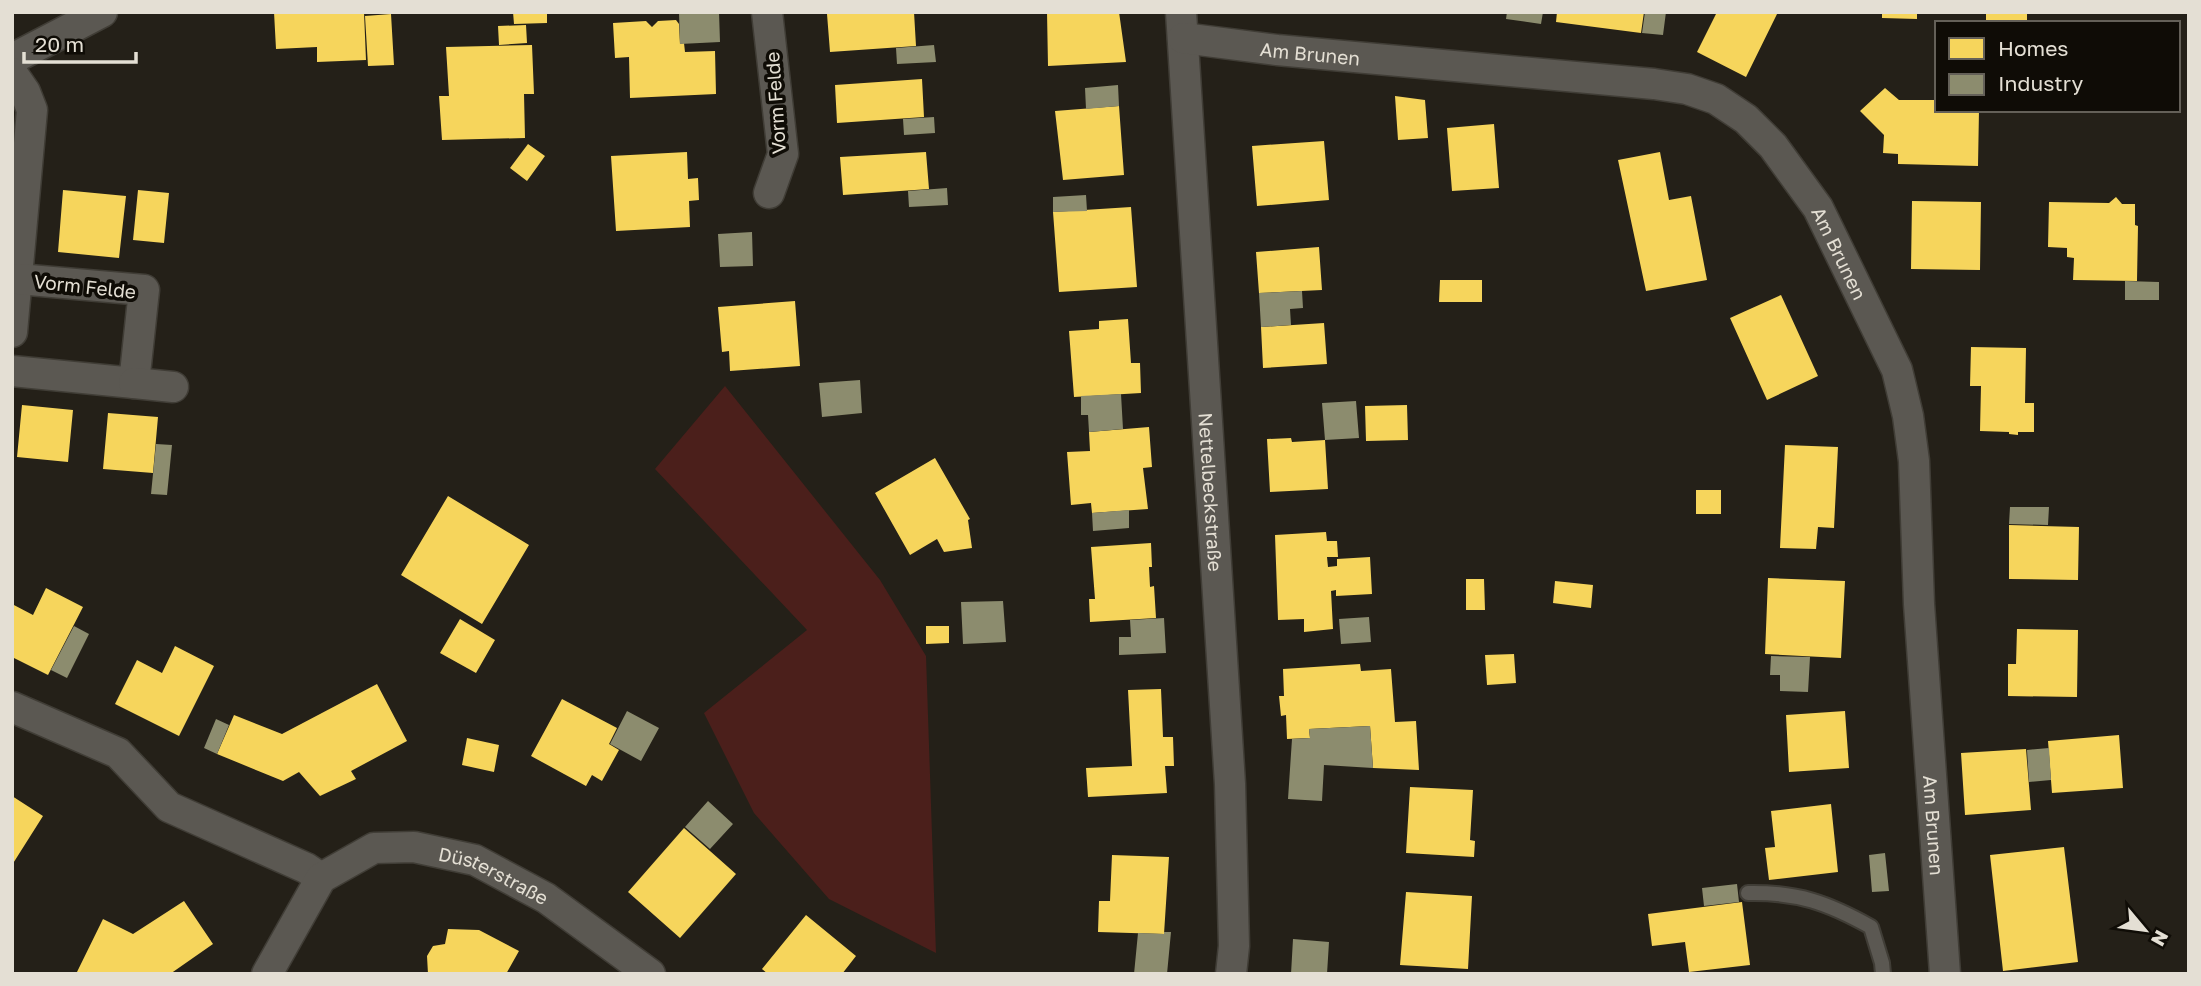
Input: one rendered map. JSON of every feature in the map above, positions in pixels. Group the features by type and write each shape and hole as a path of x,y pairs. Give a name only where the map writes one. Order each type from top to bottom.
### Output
{"street":[{"path":"12,59 102,12"},
{"name":"Vorm Felde","path":"767,12 783,154 769,193"},
{"name":"Nettelbeckstraße","path":"1182,25 1230,784 1234,946 1231,974"},
{"name":"Am Brunen","path":"1182,25 1277,50 1687,89 1716,99 1746,119 1773,146 1818,208 1897,370 1908,416 1914,461 1919,604 1945,974"},
{"name":"Vorm Felde","path":"12,73 25,92 32,110 12,332"},
{"name":"Vorm Felde","path":"18,279 144,290 134,383"},
{"path":"12,371 173,387"},
{"path":"12,707 118,753 169,807 306,868 321,878 267,974"},
{"name":"Düsterstraße","path":"321,878 374,848 414,847 475,860 546,898 650,974"}],"lane":[{"path":"1748,893 1777,892 1833,906 1871,927 1883,974"}],"shaded area":[{"path":"725,386 880,580 926,656 936,953 829,899 754,813 704,713 807,630 655,469"}],"building: Homes":[{"path":"274,12 364,12 366,60 317,62 317,47 276,49"},
{"path":"513,12 547,12 547,23 514,24"},
{"path":"914,12 916,46 830,52 827,14"},
{"path":"1047,12 1119,12 1126,62 1048,66"},
{"path":"1557,12 1644,12 1641,33 1556,22"},
{"path":"1717,12 1778,12 1746,77 1697,52"},
{"path":"1882,12 1917,12 1917,19 1882,18"},
{"path":"1986,12 2027,12 2027,21 1986,21"},
{"path":"391,14 394,65 368,66 365,16"},
{"path":"676,20 679,24 680,44 684,43 685,52 715,51 716,94 630,98 629,57 615,58 613,23 646,21 652,27 658,21"},
{"path":"526,25 527,43 499,45 498,26"},
{"path":"532,45 534,94 524,94 525,138 442,140 439,96 449,96 446,47"},
{"path":"922,79 924,117 837,123 835,85"},
{"path":"1885,88 1899,100 1935,100 1935,112 1979,112 1978,166 1898,164 1898,154 1883,153 1884,135 1860,111"},
{"path":"1395,96 1425,100 1428,138 1398,140"},
{"path":"1119,106 1124,175 1063,180 1055,111"},
{"path":"1494,124 1499,188 1452,191 1447,128"},
{"path":"1324,141 1329,200 1257,206 1252,146"},
{"path":"528,144 545,156 527,181 510,168"},
{"path":"687,152 688,179 698,178 699,200 689,201 690,227 616,231 611,156"},
{"path":"926,152 929,189 843,195 840,157"},
{"path":"1660,152 1669,200 1691,196 1707,280 1646,291 1618,160"},
{"path":"63,190 126,196 119,258 58,252"},
{"path":"138,190 169,193 164,243 133,240"},
{"path":"2116,197 2122,204 2135,204 2135,225 2138,226 2137,281 2073,280 2074,258 2067,257 2067,248 2048,247 2049,202 2109,203"},
{"path":"1912,201 1981,202 1980,270 1911,269"},
{"path":"1131,207 1137,287 1059,292 1053,212"},
{"path":"1319,247 1322,290 1259,293 1256,252"},
{"path":"1440,280 1482,280 1482,302 1439,302"},
{"path":"1781,295 1818,376 1767,400 1730,318"},
{"path":"795,301 800,366 730,371 729,351 722,352 718,307"},
{"path":"1128,319 1131,363 1140,363 1141,393 1074,397 1069,331 1099,329 1099,321"},
{"path":"1324,323 1327,364 1263,368 1261,327"},
{"path":"1971,347 2026,348 2025,403 2034,403 2034,432 2018,432 2018,435 1980,431 1981,386 1970,386"},
{"path":"22,405 73,410 68,462 17,457"},
{"path":"1407,405 1408,440 1366,441 1365,406"},
{"path":"108,413 158,417 153,473 103,469"},
{"path":"1149,427 1152,467 1143,468 1148,509 1092,513 1091,503 1071,505 1067,452 1090,451 1089,432"},
{"path":"1291,438 1292,442 1325,440 1328,489 1270,492 1267,439"},
{"path":"1785,445 1838,447 1834,528 1818,527 1816,549 1780,548"},
{"path":"935,458 970,519 972,548 944,552 937,539 910,555 875,493"},
{"path":"1696,490 1721,490 1721,514 1696,514"},
{"path":"448,496 529,545 482,624 401,575"},
{"path":"2009,525 2079,527 2078,580 2009,579"},
{"path":"1326,532 1327,541 1337,541 1338,557 1327,557 1328,567 1337,566 1337,559 1370,557 1372,594 1336,596 1336,590 1331,591 1333,629 1304,632 1304,619 1278,620 1275,535"},
{"path":"1151,543 1150,587 1154,586 1156,618 1090,622 1089,599 1095,599 1091,547"},
{"path":"1768,578 1845,581 1841,658 1765,654"},
{"path":"1466,579 1484,579 1485,610 1466,610"},
{"path":"1555,581 1593,585 1591,608 1553,603"},
{"path":"46,588 83,607 48,675 12,657 12,604 33,615"},
{"path":"460,619 495,640 476,673 440,653"},
{"path":"926,626 949,626 949,643 926,644"},
{"path":"2017,629 2078,630 2077,697 2008,696 2008,664 2016,664"},
{"path":"175,646 214,666 179,736 115,704 137,660 162,673"},
{"path":"1514,654 1516,683 1487,685 1485,655"},
{"path":"1360,664 1361,671 1391,669 1395,722 1416,721 1419,770 1373,768 1370,726 1309,729 1310,738 1287,739 1286,715 1281,716 1279,696 1284,696 1283,669"},
{"path":"377,684 407,741 351,771 356,779 320,796 299,772 283,781 217,754 234,715 282,734"},
{"path":"1161,689 1163,737 1173,737 1174,766 1165,766 1167,793 1088,797 1086,768 1132,766 1128,690"},
{"path":"562,699 617,728 609,744 619,750 602,781 592,775 586,786 531,756"},
{"path":"1845,711 1849,768 1789,772 1786,715"},
{"path":"2119,735 2123,788 2052,793 2048,741"},
{"path":"467,738 499,745 494,772 462,765"},
{"path":"2026,749 2031,810 1965,815 1961,753"},
{"path":"1410,787 1473,790 1470,840 1475,841 1474,857 1406,853"},
{"path":"12,796 43,816 12,865"},
{"path":"1831,804 1838,872 1769,880 1765,848 1775,847 1771,811"},
{"path":"684,828 736,874 680,938 628,892"},
{"path":"2064,847 2078,962 2003,971 1990,855"},
{"path":"1112,855 1169,857 1164,934 1098,932 1099,901 1110,901"},
{"path":"1406,892 1472,896 1468,969 1400,965"},
{"path":"184,901 213,944 170,974 76,974 103,919 133,934"},
{"path":"1742,902 1750,965 1689,972 1685,942 1652,946 1648,914"},
{"path":"806,915 856,956 842,974 768,974 762,969"},
{"path":"448,929 479,930 519,951 506,974 428,974 427,956 433,946 445,944"}],"building: Industry":[{"path":"679,12 719,12 720,42 680,44"},
{"path":"1507,12 1543,12 1541,24 1506,19"},
{"path":"1645,12 1666,12 1663,35 1642,33"},
{"path":"934,45 936,62 897,64 896,48"},
{"path":"1118,85 1119,106 1086,109 1085,88"},
{"path":"934,117 935,133 904,135 903,119"},
{"path":"947,188 948,205 909,207 908,191"},
{"path":"1086,195 1087,211 1053,212 1053,197"},
{"path":"752,232 753,266 720,267 718,234"},
{"path":"2125,281 2159,282 2159,300 2125,300"},
{"path":"1302,291 1303,308 1290,309 1291,325 1261,327 1259,293"},
{"path":"860,380 862,413 822,417 819,383"},
{"path":"1121,394 1123,429 1089,432 1088,415 1081,415 1081,396"},
{"path":"1356,401 1359,438 1325,440 1322,403"},
{"path":"156,444 172,445 167,495 151,494"},
{"path":"2010,507 2049,507 2048,525 2009,524"},
{"path":"1129,510 1129,528 1093,531 1092,513"},
{"path":"1003,601 1006,642 963,644 961,602"},
{"path":"1369,617 1371,642 1341,644 1339,619"},
{"path":"1164,618 1166,653 1119,655 1119,637 1131,637 1130,620"},
{"path":"74,626 89,634 67,678 51,670"},
{"path":"1771,656 1810,657 1808,692 1780,691 1780,675 1770,675"},
{"path":"627,711 659,728 641,761 610,744"},
{"path":"216,719 229,725 217,754 204,748"},
{"path":"1370,726 1373,768 1324,765 1322,801 1288,799 1292,739 1310,738 1309,729"},
{"path":"2049,748 2051,780 2029,782 2027,750"},
{"path":"708,801 733,824 710,849 685,827"},
{"path":"1885,853 1889,891 1872,892 1869,855"},
{"path":"1737,884 1739,902 1704,906 1702,888"},
{"path":"1171,932 1167,974 1134,974 1138,933"},
{"path":"1293,939 1329,942 1327,974 1291,974"}]}
